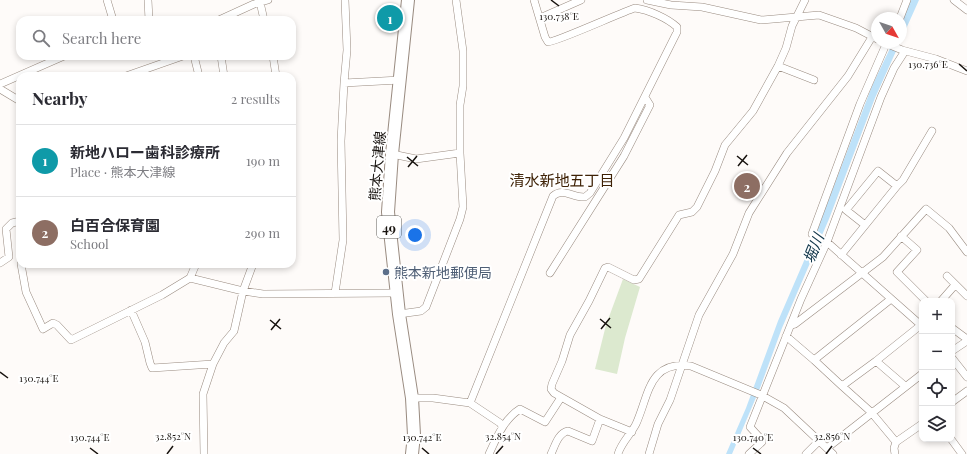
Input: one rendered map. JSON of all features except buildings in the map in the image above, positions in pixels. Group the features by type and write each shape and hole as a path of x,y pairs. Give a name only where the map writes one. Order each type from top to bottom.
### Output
{"main road":[{"name":"熊本大津線","path":"408,0 392,154 388,212 396,293 412,398 414,435 412,454"}],"street":[{"path":"107,0 112,16"},
{"path":"148,0 150,16"},
{"path":"228,16 268,0"},
{"path":"335,292 343,240 341,141 347,50 345,0"},
{"path":"399,314 421,311 426,306 460,219 463,194 460,153 460,105 463,86 463,51 456,0"},
{"path":"470,403 553,196 557,192 585,197 590,193 624,138 677,32 677,27 672,22 635,8 552,43 546,41 534,0"},
{"path":"540,18 581,0"},
{"path":"646,0 671,5 702,7 761,20 819,16 856,28 871,36"},
{"path":"632,432 600,419 560,399 551,389 570,336 605,268 608,267 634,280 639,279 679,215 692,212 698,207 715,172 725,145 753,111 778,66 796,18 805,0"},
{"path":"902,12 907,0"},
{"path":"954,0 967,10"},
{"path":"260,2 263,16"},
{"path":"649,454 658,424 670,400 704,305 733,254 752,207 787,152 848,76 871,42"},
{"path":"812,234 860,104 883,48"},
{"path":"896,48 936,59 967,71"},
{"path":"749,454 762,442 761,438 750,427 786,336 827,242 881,97 903,51"},
{"path":"27,72 55,60"},
{"path":"135,72 161,60"},
{"path":"195,60 198,72"},
{"path":"221,60 223,72"},
{"path":"274,60 275,72"},
{"path":"778,66 814,80"},
{"path":"0,84 16,77"},
{"path":"344,83 400,80"},
{"path":"0,89 16,99"},
{"path":"550,273 624,156 650,105 645,97"},
{"path":"841,255 903,180 932,131"},
{"path":"392,154 416,159 460,153"},
{"path":"865,225 846,210 878,171 897,186"},
{"path":"791,324 795,324 883,257 926,209 949,228 967,252"},
{"path":"16,222 6,229 10,257 16,261"},
{"path":"901,236 917,250 897,272 923,298"},
{"path":"827,242 919,323"},
{"path":"0,263 10,257"},
{"path":"21,268 26,292 43,329 53,324 57,325 68,339 73,340 162,295 190,278 194,268"},
{"path":"204,454 203,394 213,364 224,343 234,331 243,291 252,268"},
{"path":"947,276 967,296"},
{"path":"190,278 243,291 263,294 335,292 396,293"},
{"path":"944,298 955,285"},
{"path":"814,360 891,299"},
{"path":"131,310 145,342 152,368 213,364"},
{"path":"842,386 919,328"},
{"path":"955,330 967,340 955,349"},
{"path":"786,336 871,412 896,442"},
{"path":"876,361 905,386"},
{"path":"955,362 967,377"},
{"path":"618,454 632,432 651,383 663,370 682,364 691,366 748,389 784,408 833,454"},
{"path":"827,448 871,412 919,376"},
{"path":"955,400 967,391"},
{"path":"412,398 433,398 470,403 502,426"},
{"path":"489,454 502,426 520,409 545,422 560,399"},
{"path":"551,454 560,435 564,432 568,431 592,441 600,419"},
{"path":"895,454 894,448 896,442 919,426"},
{"path":"806,454 819,441"},
{"path":"952,442 962,454"}],"green space":[{"path":"623,279 640,287 625,338 617,374 595,369 606,325"}],"water":[{"path":"911,0 919,0 907,27 906,12"},
{"name":"堀川","path":"890,48 897,48 875,98 829,219 782,328 760,388 732,454 726,454 746,408 778,321 816,233 872,86"}],"place":[{"name":"新地ハロー歯科診療所","path":"390,18"},
{"name":"白百合保育園","path":"747,186"},
{"name":"熊本新地郵便局","path":"386,272"}],"district":[{"name":"清水新地五丁目","path":"562,180"}]}
